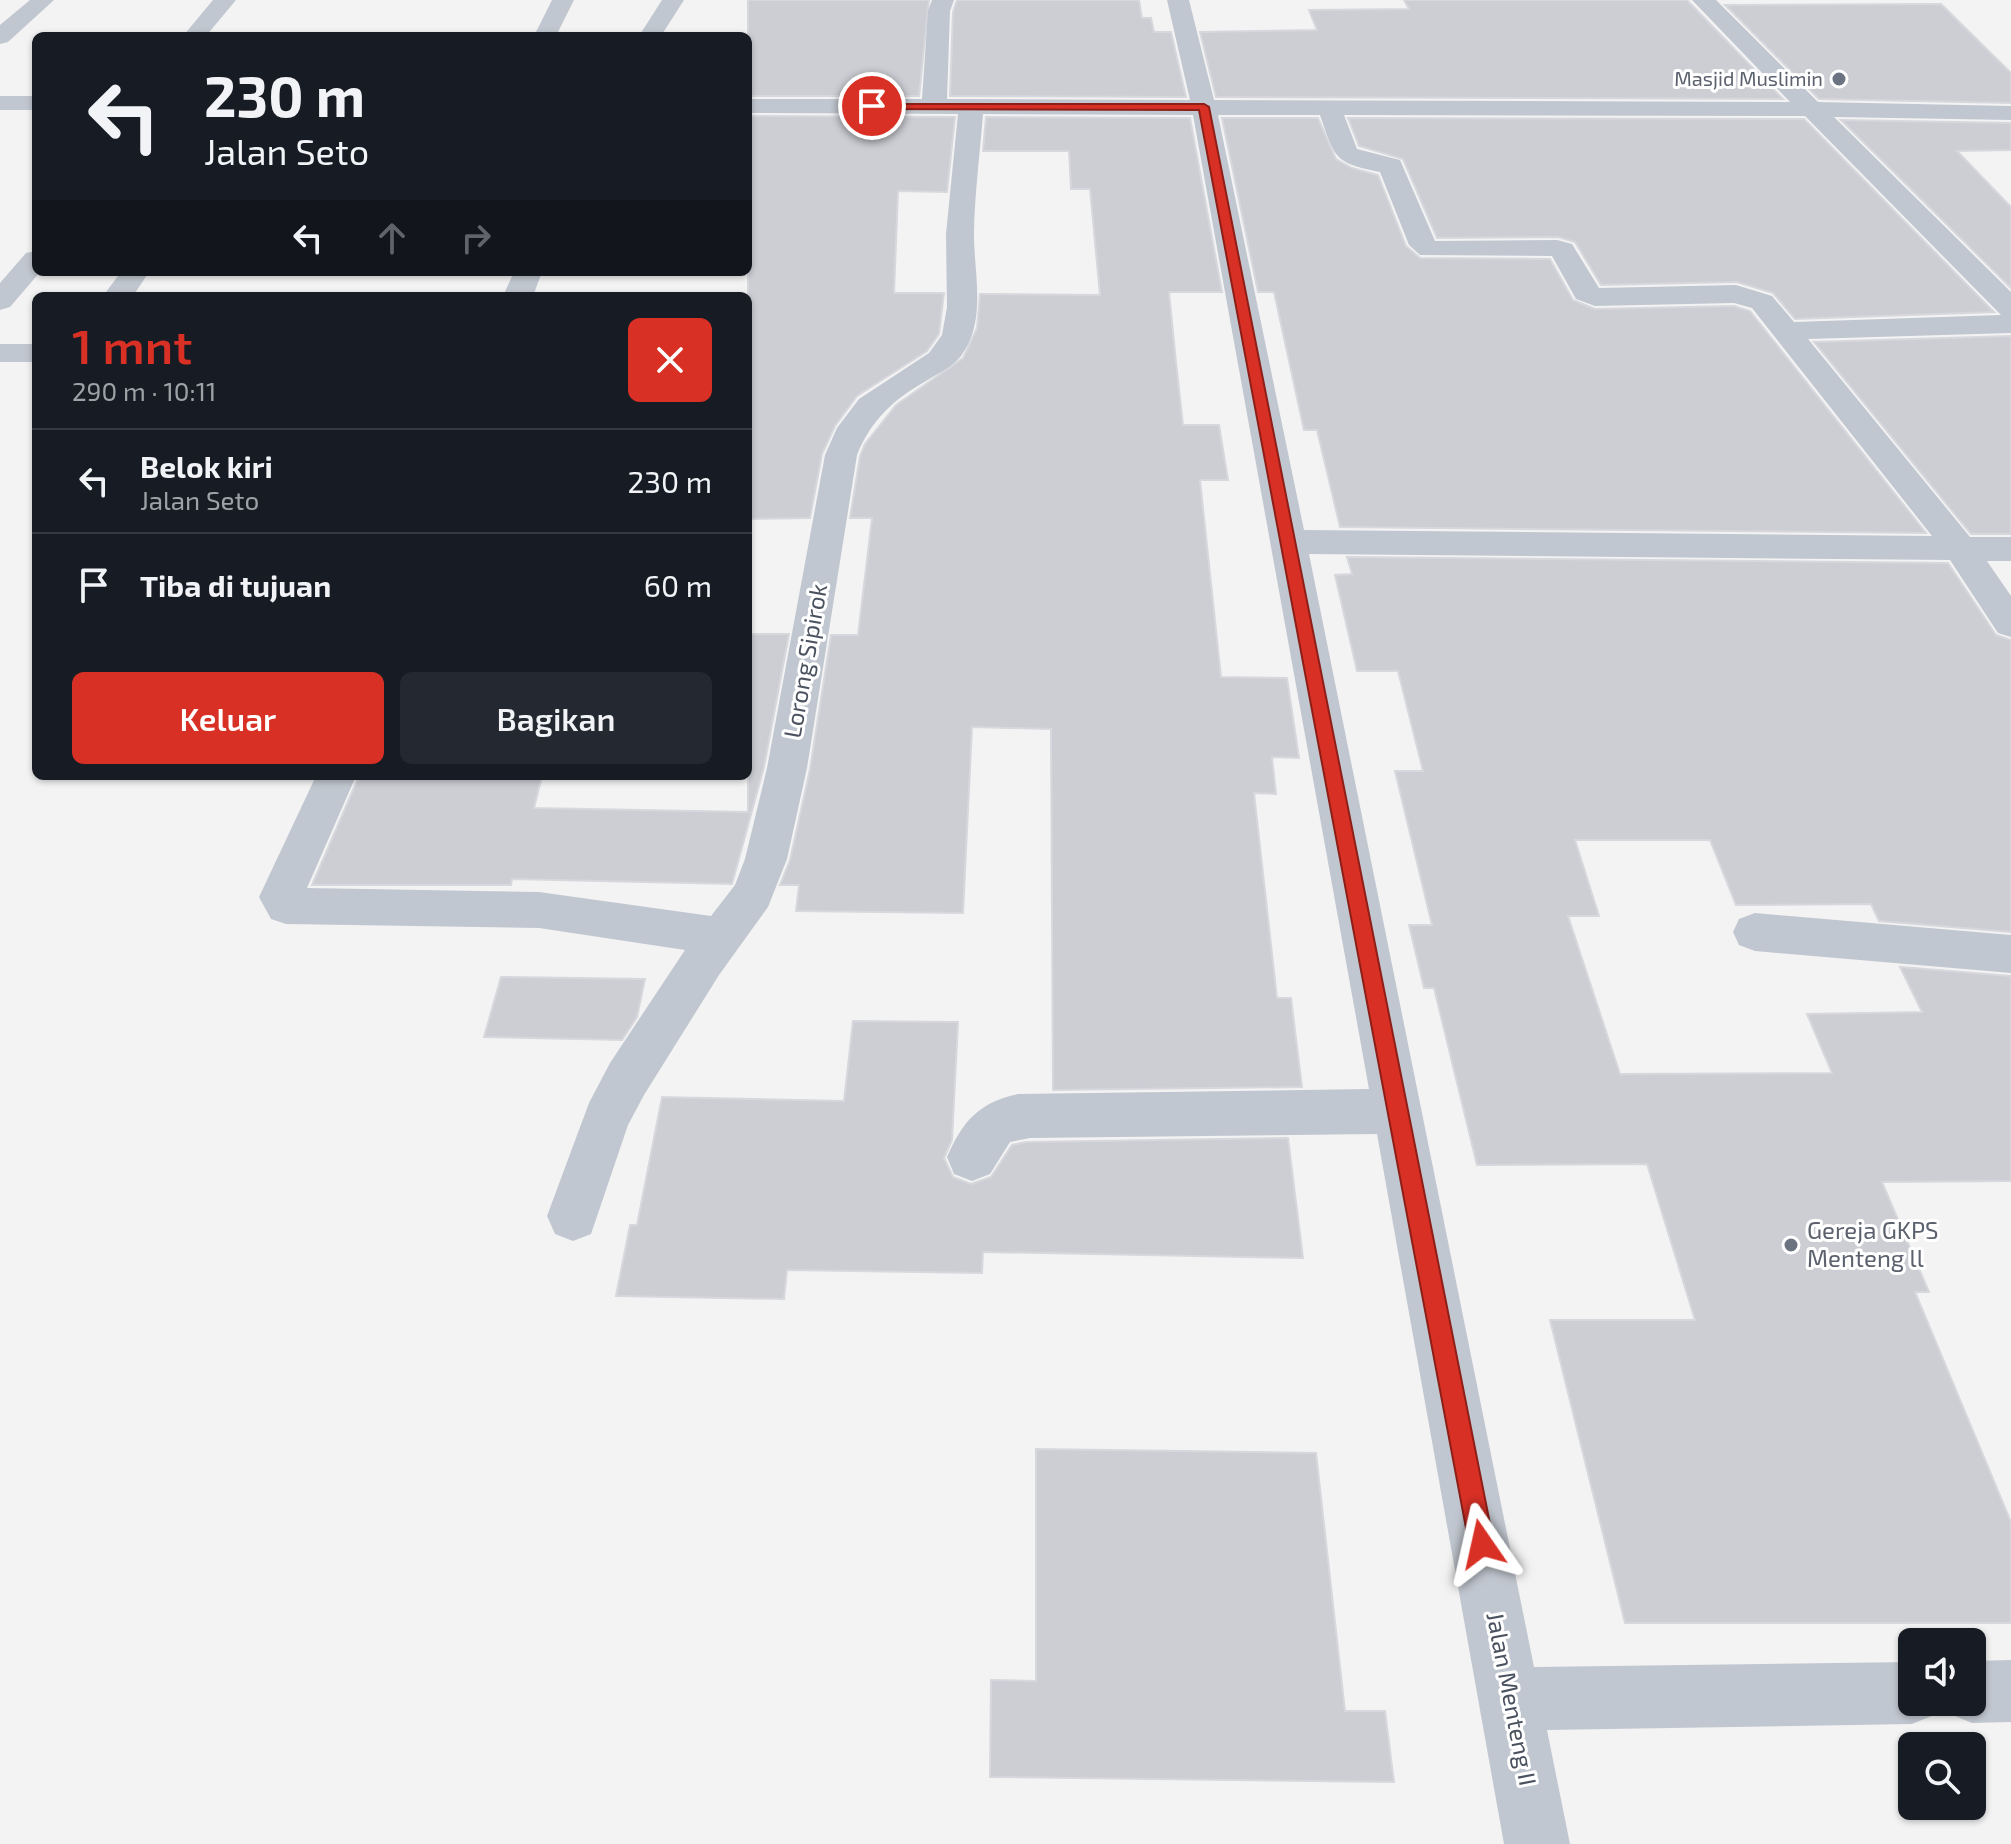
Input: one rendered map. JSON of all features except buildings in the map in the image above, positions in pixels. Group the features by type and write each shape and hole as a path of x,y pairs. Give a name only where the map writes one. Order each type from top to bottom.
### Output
{"street":[{"path":"0,37 43,0"},
{"path":"197,32 225,0"},
{"path":"547,32 563,0"},
{"path":"653,32 673,0"},
{"path":"934,106 939,11 943,0"},
{"name":"Jalan Menteng II","path":"1178,0 1204,107 1289,542 1396,1111 1512,1699 1537,1844"},
{"path":"1703,0 2011,309"},
{"path":"0,103 32,103"},
{"path":"752,106 1809,109 2011,113"},
{"name":"Lorong Sipirok","path":"573,1216 606,1119 627,1079 703,961 724,937 753,894 766,859 787,768 841,455 848,434 860,414 883,392 937,362 950,350 957,334 960,235 971,106"},
{"path":"1329,107 1346,153 1355,159 1391,166 1423,245 1430,249 1557,248 1562,250 1590,296 1736,294 1762,302 1961,549 2011,624"},
{"path":"0,301 32,264"},
{"path":"1785,331 2011,324"},
{"path":"0,353 32,353"},
{"path":"1289,542 2011,549"},
{"path":"334,780 281,897 286,906 539,910 724,937"},
{"path":"1755,932 2011,954"},
{"path":"972,1157 984,1131 1002,1119 1030,1115 1396,1111"},
{"path":"1986,1692 2011,1691"},
{"path":"1512,1699 1898,1693"}],"place":[{"name":"Masjid Muslimin","path":"1839,79"},
{"name":"Gereja GKPS Menteng ll","path":"1791,1245"}],"route":[{"path":"872,106 1204,107 1482,1544"}]}
